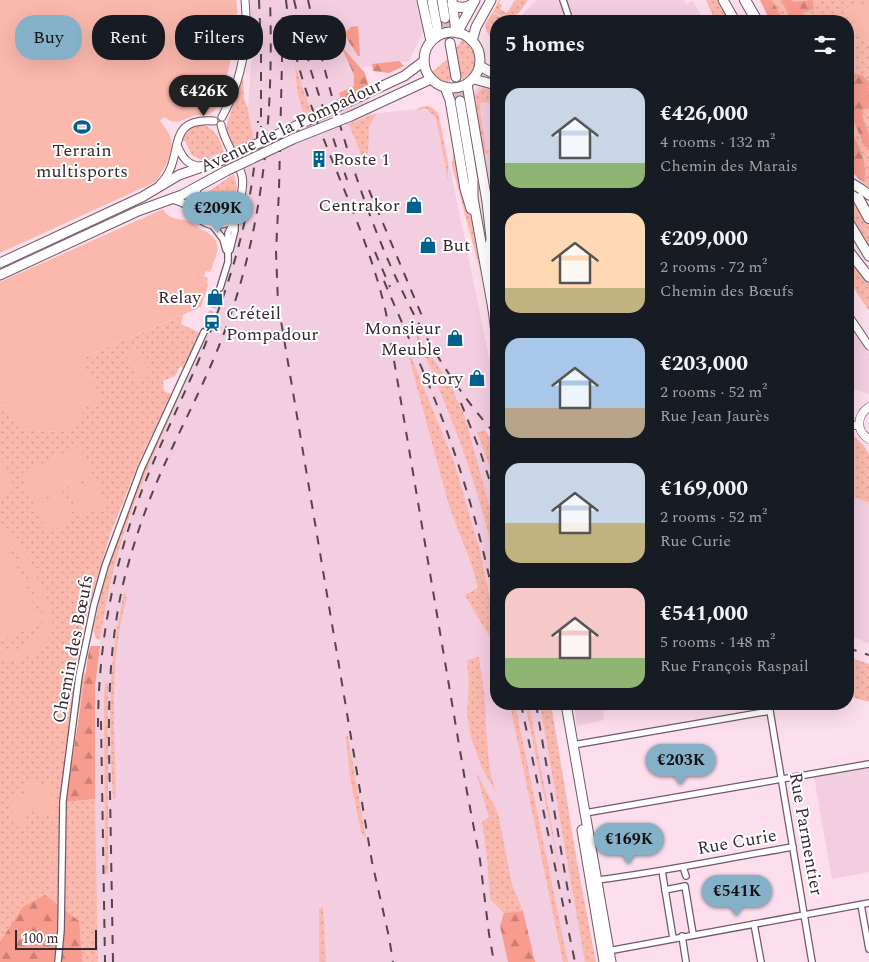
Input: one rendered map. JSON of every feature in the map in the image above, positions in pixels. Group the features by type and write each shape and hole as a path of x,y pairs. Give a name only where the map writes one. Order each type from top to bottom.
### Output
{"highway":[{"path":"745,0 754,15"},
{"path":"752,0 761,15"},
{"path":"854,191 869,218"}],"main road":[{"path":"422,0 434,39"},
{"path":"432,0 437,23 434,39 425,51 424,67 431,79 445,87 460,87 471,81 480,66 478,51 472,41 456,33 446,33 434,39"},
{"path":"442,0 445,18"},
{"path":"472,41 476,27 491,0"},
{"path":"723,0 732,15"},
{"path":"728,0 737,15"},
{"path":"452,2 456,33"},
{"path":"452,2 456,6 466,7 473,2"},
{"path":"456,33 473,2"},
{"path":"450,44 456,77"},
{"name":"Avenue de la Pompadour","path":"0,263 142,197 179,175 222,160 404,76 424,61"},
{"path":"480,66 490,72"},
{"name":"Avenue de la Pompadour","path":"0,275 138,211 172,199 293,139 351,116 431,79"},
{"path":"471,81 490,84"},
{"path":"471,81 490,208"},
{"path":"445,87 450,100 465,189 473,217 478,223"},
{"path":"460,102 474,190 473,198 490,292"},
{"path":"854,184 869,195"},
{"path":"474,190 478,196 490,251"},
{"path":"854,230 869,256"},
{"path":"854,258 869,277"},
{"path":"869,407 861,415 859,425 862,434 869,439"},
{"path":"561,710 607,961"},
{"path":"567,710 609,949 607,961"}],"street":[{"path":"220,288 235,230 242,177 223,135 221,125 224,121 222,117 232,98 241,69 247,29 245,0"},
{"path":"564,1 568,15"},
{"path":"214,122 216,116 222,117"},
{"path":"154,189 167,174 173,163 180,133 190,124 199,121 214,122 217,125 221,125"},
{"path":"177,144 187,162 199,166 209,165"},
{"path":"191,208 198,186"},
{"path":"172,199 183,202 203,222 214,226 235,219"},
{"path":"214,226 223,238 228,257"},
{"path":"854,323 869,346"},
{"name":"Chemin des Bœufs","path":"58,962 61,930 63,801 79,676 92,614 104,566 141,469 204,332"},
{"path":"854,425 859,425"},
{"name":"Rue Parmentier","path":"573,745 770,711 812,962"},
{"path":"585,813 869,764"},
{"name":"Rue Curie","path":"597,880 683,868 688,865 793,847"},
{"path":"683,868 686,876"},
{"path":"662,871 673,938"},
{"path":"665,890 685,886 693,934"},
{"path":"609,949 869,903"},
{"path":"861,904 869,949"},
{"path":"754,924 761,962"},
{"path":"682,936 686,962"}],"shaded area":[{"name":"Terrain multisports","path":"0,0 236,0 237,15 175,15 175,60 231,60 221,97 212,113 195,115 175,122 164,117 160,121 169,134 171,147 168,160 155,182 0,253"},
{"path":"250,0 416,0 423,32 409,61 360,68 372,114 418,109 439,115 490,362 490,428 477,432 490,468 490,710 552,710 594,962 98,962 94,762 95,687 103,619 114,568 135,504 152,457 213,318 236,245 247,190 247,177 244,169 254,142 248,109 251,60 263,60 263,15 251,15"},
{"path":"499,0 501,0 499,3 502,5 500,9 507,13 515,0 528,0 516,15 498,15 493,12"},
{"path":"536,0 684,0 686,4 693,1 701,15 522,15"},
{"path":"706,0 718,0 727,15 712,15"},
{"path":"772,0 869,0 869,188 864,183 854,162 854,15 780,15"},
{"path":"860,4 869,5 869,41 864,38 854,25 854,15 846,15 841,9"},
{"path":"490,16 490,37 486,30 485,25"},
{"path":"463,39 473,48 475,54 476,60 473,72 463,82 462,78 450,80 450,84 442,81 432,72 449,58 460,75 456,48"},
{"path":"295,65 312,115 306,118 299,99"},
{"path":"243,78 244,98 254,142 234,148 227,130 227,123"},
{"path":"486,84 490,85 490,184 473,92"},
{"path":"481,89 490,90 490,103 481,102 480,110 486,150 490,150 488,154 484,153 475,96"},
{"path":"426,106 433,108 438,113 448,164 448,179 436,118 426,109 418,110 418,108"},
{"path":"377,113 369,126 368,155 373,155 366,167 349,124"},
{"path":"202,124 217,135 224,152 202,160 192,155 185,141 182,142 184,134 189,129"},
{"path":"454,143 463,189 473,224 481,274 452,166"},
{"path":"234,174 237,188 233,208 229,216 213,221 206,218 198,210 197,199"},
{"path":"854,197 869,223 869,246 854,220"},
{"path":"163,209 171,217 190,222 210,234 217,243 217,254 213,265 210,272 206,271 204,276 208,278 208,285 201,307 82,358 101,401 85,408 77,421 69,428 57,432 23,429 14,423 0,398 0,282"},
{"path":"854,263 869,281 869,311 854,288"},
{"path":"183,315 181,324 200,333 184,368 180,366 175,376 163,381 164,391 171,394 139,462 110,535 76,657 86,676 76,727 67,802 95,799 98,962 0,962 0,398 14,423 23,429 56,432 69,428 77,421 85,408 82,358"},
{"path":"411,324 450,385 465,417 490,508 490,539 471,473 437,384"},
{"path":"854,331 869,354 869,394 854,389"},
{"path":"404,339 454,462 480,551 490,600 490,638 465,595 478,588 472,566 448,502"},
{"path":"140,348 151,376 138,381 126,354"},
{"path":"190,373 158,445 129,518 114,568 100,640 96,638 93,630 107,567 146,462"},
{"path":"485,430 490,438 490,468 477,432"},
{"path":"854,436 864,446 869,455 869,503 854,497"},
{"path":"854,438 869,456 869,644 854,637"},
{"path":"80,446 93,476 33,503 20,474"},
{"path":"0,455 16,491 0,498"},
{"path":"94,478 107,505 80,518 68,491"},
{"path":"62,492 75,520 47,533 35,505"},
{"path":"0,524 14,534 23,546 48,600 52,615 50,636 45,644 30,656 20,659 0,660 0,651 18,650 33,642 41,628 42,610 19,557 13,547 0,534"},
{"path":"4,538 42,622 0,641 0,540"},
{"path":"124,592 127,597 117,647 114,697 116,799 113,798 110,700 115,641"},
{"path":"479,657 485,697 489,760 496,793 482,768 471,737 467,713 469,684 467,660"},
{"path":"854,659 869,664 869,702 854,698"},
{"path":"108,683 108,873 105,874 104,699 105,684"},
{"path":"511,710 516,710 568,962 563,962"},
{"path":"526,710 530,710 561,877"},
{"path":"541,710 552,710 577,863 596,962 585,962"},
{"path":"575,710 603,710 604,720 577,726"},
{"path":"346,736 348,736 366,838 361,832 350,777"},
{"path":"869,768 869,872 832,879 814,777"},
{"path":"476,772 498,813 512,885 523,911 504,913 490,899 482,822 489,817"},
{"path":"37,780 38,785 52,784 54,813 40,814 39,809 26,810 27,824 13,825 11,797 25,796 24,781"},
{"path":"323,907 326,962 319,962 319,909"}],"green space":[{"path":"760,0 772,0 781,15 767,15"},
{"path":"781,0 792,0 793,2 812,0 814,9 803,13 804,15 789,15"},
{"path":"358,26 360,56 358,56 346,37 346,32 351,27"},
{"path":"346,52 365,73 369,88 341,101 339,93 354,86 354,75 346,57"},
{"path":"399,61 404,66 389,73 373,71 372,64"},
{"path":"854,73 862,75 869,82 869,106 862,111 869,135 869,151 864,145 854,121"},
{"path":"854,138 864,161 864,183 854,173"},
{"path":"91,646 100,646 95,687 95,799 66,802 89,650"},
{"path":"45,895 79,921 82,962 0,962 0,942 23,907"},
{"path":"523,911 535,962 508,962 500,926 504,913"}],"tunnel":[{"path":"445,18 450,43"},
{"path":"456,77 460,101"},
{"path":"204,332 220,288"}],"railway":[{"path":"259,0 261,127"},
{"path":"113,962 109,711 112,657 119,603 128,563 144,513 219,346 234,305 246,262 256,219 267,132 270,88 270,0"},
{"path":"286,0 292,41 303,81 316,119 362,234 386,313 480,860 494,962"},
{"path":"294,0 311,71 347,180"},
{"path":"308,0 337,115 355,173 376,230 400,286 428,339 459,389 490,428"},
{"path":"282,60 276,252 278,303 372,862 393,962"},
{"path":"98,727 103,646 118,567 140,495 198,362 231,273 252,184 258,121"},
{"path":"369,190 422,316"},
{"path":"375,252 390,287"},
{"path":"384,281 429,385 454,451 478,530 490,582"},
{"path":"461,403 490,482"},
{"path":"854,650 869,655"},
{"path":"522,710 575,962"},
{"path":"537,710 570,903"},
{"path":"101,721 105,962"}],"place":[{"name":"Terrain multisports","path":"82,127"},
{"name":"Poste 1","path":"319,159"},
{"name":"Centrakor","path":"414,205"},
{"name":"But","path":"428,245"},
{"name":"Relay","path":"215,297"},
{"name":"Créteil Pompadour","path":"212,323"},
{"name":"Monsieur Meuble","path":"455,338"},
{"name":"Story","path":"477,378"}]}
